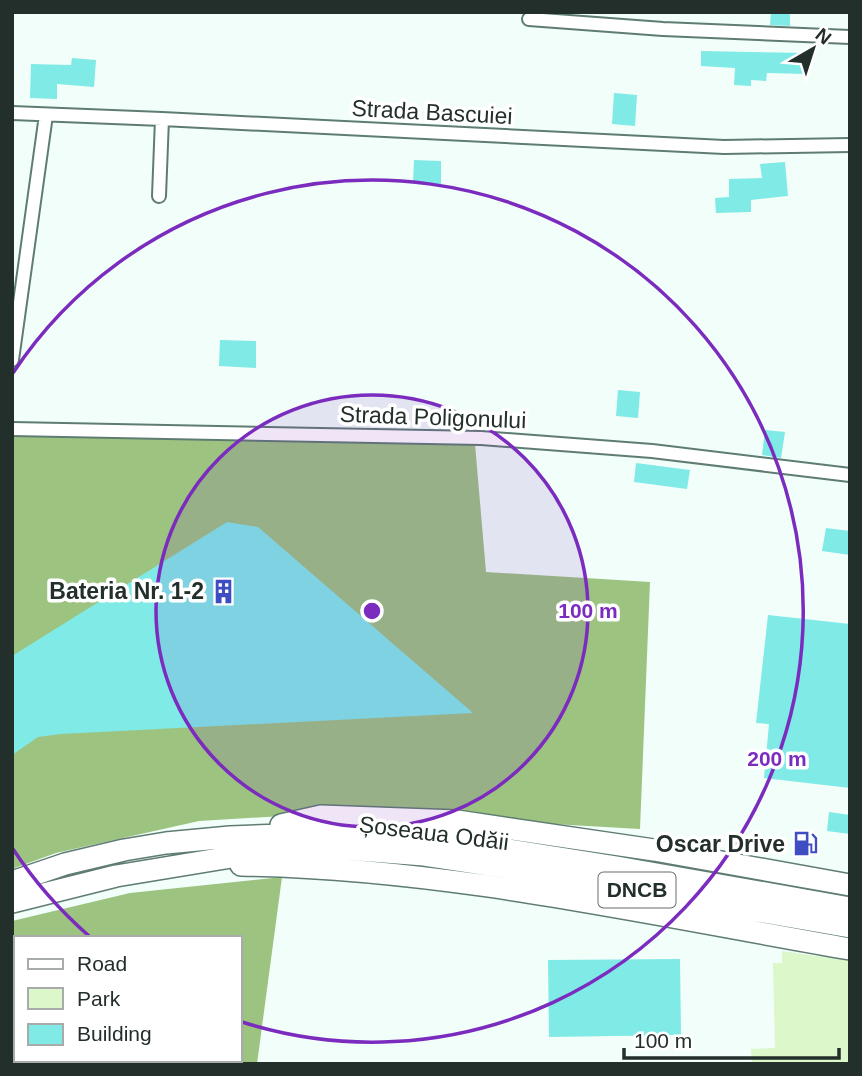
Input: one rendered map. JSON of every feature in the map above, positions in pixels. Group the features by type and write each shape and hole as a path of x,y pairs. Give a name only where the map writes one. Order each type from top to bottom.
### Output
{"main road":[{"path":"230,837 321,816 457,821 654,850 850,885"},
{"name":"Șoseaua Odăii","path":"12,882 65,864 124,849 230,837 359,832 439,839 850,908"},
{"name":"Șoseaua Odăii","path":"12,902 116,876 272,850 346,849 401,853 522,870 850,928"},
{"path":"190,864 297,866 452,881 850,948"}],"street":[{"path":"529,19 663,29 850,37"},
{"name":"Strada Bascuiei","path":"12,113 712,147 850,145"},
{"path":"12,360 46,115"},
{"path":"159,196 162,119"},
{"name":"Strada Poligonului","path":"12,429 481,438 652,451 850,475"}],"green space":[{"path":"12,429 475,444 486,572 650,582 640,829 317,814 199,821 56,853 12,869"},
{"path":"282,877 257,1064 12,1064 12,921 130,893"},
{"path":"782,951 850,961 850,1064 752,1064 751,1049 775,1048 773,963 782,963"}],"building":[{"path":"771,12 790,12 790,26 770,25"},
{"path":"701,51 807,53 807,74 767,73 766,81 751,80 751,86 734,85 735,68 701,66"},
{"path":"72,58 96,60 94,87 57,84 57,99 30,98 31,64 71,65"},
{"path":"614,93 637,95 635,126 612,124"},
{"path":"414,160 441,161 441,185 413,184"},
{"path":"785,162 788,196 751,200 751,212 716,213 715,198 729,197 729,179 762,178 760,164"},
{"path":"220,340 256,341 256,368 219,366"},
{"path":"618,390 640,392 638,418 616,416"},
{"path":"765,430 785,432 781,458 762,455"},
{"path":"636,463 690,470 687,489 634,482"},
{"name":"Bateria Nr. 1-2","path":"227,522 258,527 473,713 61,734 38,737 12,755 12,656"},
{"path":"826,528 850,531 850,555 822,551"},
{"path":"768,615 850,624 850,788 764,778 769,724 756,723"},
{"path":"829,812 850,815 850,834 827,831"},
{"path":"680,959 681,1035 549,1037 548,960"}],"place":[{"name":"Bateria Nr. 1-2","path":"224,591"},
{"name":"Oscar Drive","path":"805,844"}]}
